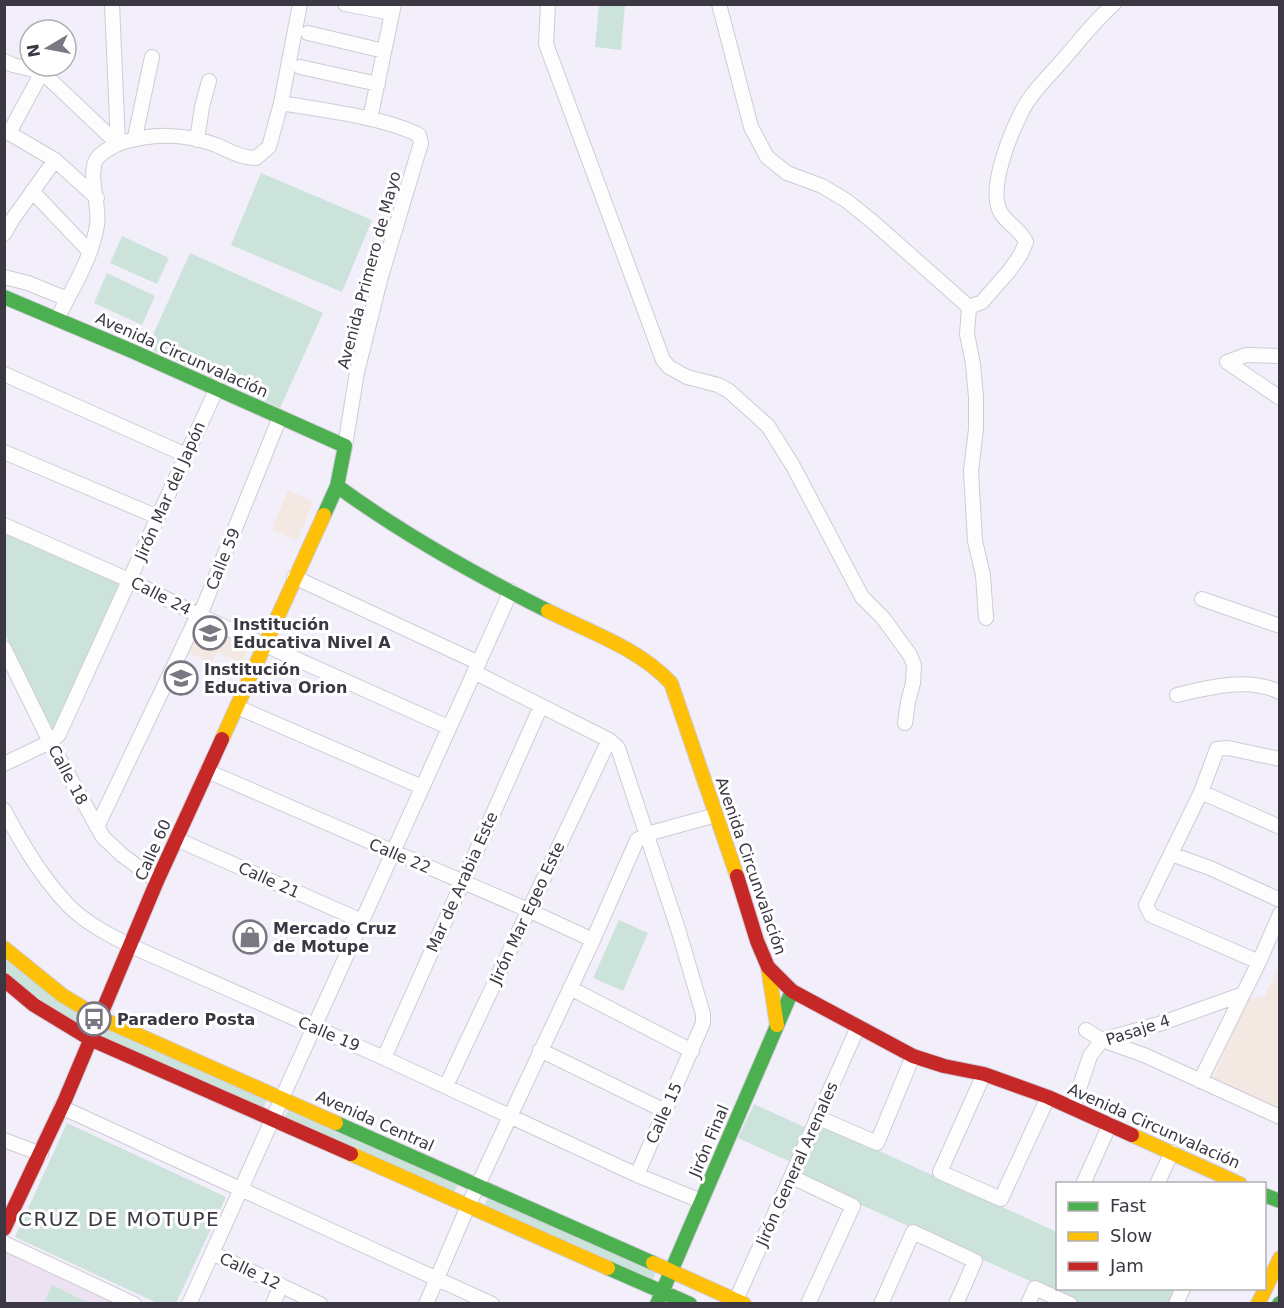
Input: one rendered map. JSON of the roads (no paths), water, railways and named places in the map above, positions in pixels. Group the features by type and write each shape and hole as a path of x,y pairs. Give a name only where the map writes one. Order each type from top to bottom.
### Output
{"street":[{"path":"112,4 118,144"},
{"path":"57,319 90,252 97,226 99,212 93,174 95,161 103,152 135,137 178,136 214,144 244,158 256,158 269,147 281,103 300,4"},
{"path":"281,103 370,120 393,9 345,4"},
{"path":"548,4 546,44 663,360 669,367 687,377 729,390 768,426 793,466 862,597 883,618 910,655 914,665 913,683 905,723"},
{"path":"719,4 751,127 766,157 787,173 822,186 846,201 969,307"},
{"path":"969,307 982,302 1022,254 1026,242 1022,231 1004,217 998,206 1000,169 1021,113 1052,73 1114,4"},
{"path":"308,33 384,51"},
{"path":"135,137 152,57"},
{"path":"300,67 378,84"},
{"path":"39,78 9,133 55,160 97,198"},
{"path":"48,78 118,144"},
{"path":"197,140 209,81"},
{"name":"Avenida Primero de Mayo","path":"337,486 357,372 380,280 421,143 419,135 410,130 370,120"},
{"path":"4,234 55,160"},
{"path":"32,191 90,252"},
{"path":"4,277 28,283 67,299"},
{"name":"Avenida Circunvalación","path":"4,297 217,388 345,446"},
{"path":"969,307 967,334 976,397 971,471 975,541 983,575 986,618"},
{"path":"1280,356 1246,355 1227,362 1280,398"},
{"path":"4,374 186,455"},
{"name":"Jirón Mar del Japón","path":"50,742 59,734 217,388"},
{"name":"Calle 59","path":"97,827 212,587 280,417"},
{"path":"4,452 158,517"},
{"name":"Avenida Circunvalación","path":"337,486 403,533 510,591 638,655 657,668 671,683 746,900 757,941 768,967 792,991 913,1056 944,1066 984,1074 1048,1097 1235,1182"},
{"name":"Calle 60","path":"4,1229 41,1154 157,881 337,486"},
{"name":"Calle 24","path":"4,525 448,727"},
{"path":"294,577 476,668 541,706 609,740"},
{"path":"189,1304 510,591"},
{"path":"1202,599 1280,626"},
{"name":"Calle 18","path":"4,648 50,742 97,827 122,855 157,881"},
{"path":"1177,694 1244,684 1272,688 1280,692"},
{"name":"Mar de Arabia Este","path":"384,1058 541,706"},
{"path":"237,707 422,787"},
{"name":"Calle 15","path":"609,740 618,748 703,1014 703,1023 692,1051 637,1175"},
{"name":"Jirón Mar Egeo Este","path":"446,1086 609,740"},
{"path":"4,764 50,742"},
{"path":"1259,962 1150,915 1146,905 1200,792 1217,749 1228,748 1280,759"},
{"name":"Calle 22","path":"207,771 593,940"},
{"path":"1200,792 1280,827"},
{"name":"Calle 19","path":"4,810 42,874 70,907 103,932 510,1115 637,1175 701,1201"},
{"path":"426,1304 468,1206 593,940 637,840 647,834 716,815"},
{"name":"Calle 21","path":"176,839 362,921"},
{"path":"1171,854 1210,868 1280,900"},
{"path":"1200,1081 1280,914"},
{"name":"Avenida Central","path":"4,948 62,995 100,1018 740,1302"},
{"path":"768,967 777,1026"},
{"path":"4,980 34,1005 90,1039 468,1206 660,1297 690,1304"},
{"path":"570,988 692,1051"},
{"name":"Jirón Final","path":"660,1297 792,991"},
{"name":"Pasaje 4","path":"1073,1107 1090,1056 1102,1040 1162,1023 1243,994"},
{"name":"Jirón General Arenales","path":"740,1302 817,1117 858,1027"},
{"path":"1086,1030 1102,1040 1144,1055 1280,1117"},
{"path":"540,1050 665,1111"},
{"path":"817,1117 877,1143 913,1056"},
{"path":"984,1074 940,1172 1001,1199 1048,1097"},
{"path":"61,1107 492,1304"},
{"path":"1084,1182 1110,1124"},
{"path":"4,1140 41,1154"},
{"path":"1158,1182 1172,1152"},
{"path":"792,1177 853,1206 808,1304"},
{"path":"881,1304 913,1232 975,1261 956,1304"},
{"path":"4,1243 134,1304"},
{"name":"Calle 12","path":"212,1253 320,1304"},
{"path":"1266,1287 1280,1258"},
{"path":"273,1304 281,1285"},
{"path":"1028,1304 1035,1288 1070,1304"},
{"path":"1176,1304 1182,1290"},
{"path":"1258,1304 1265,1290"}],"place":[{"name":"Institución Educativa Nivel A","path":"210,633"},
{"name":"Institución Educativa Orion","path":"181,678"},
{"name":"Mercado Cruz de Motupe","path":"250,937"},
{"name":"Paradero Posta","path":"94,1019"}],"district":[{"name":"CRUZ DE MOTUPE","path":"119,1219"}]}
